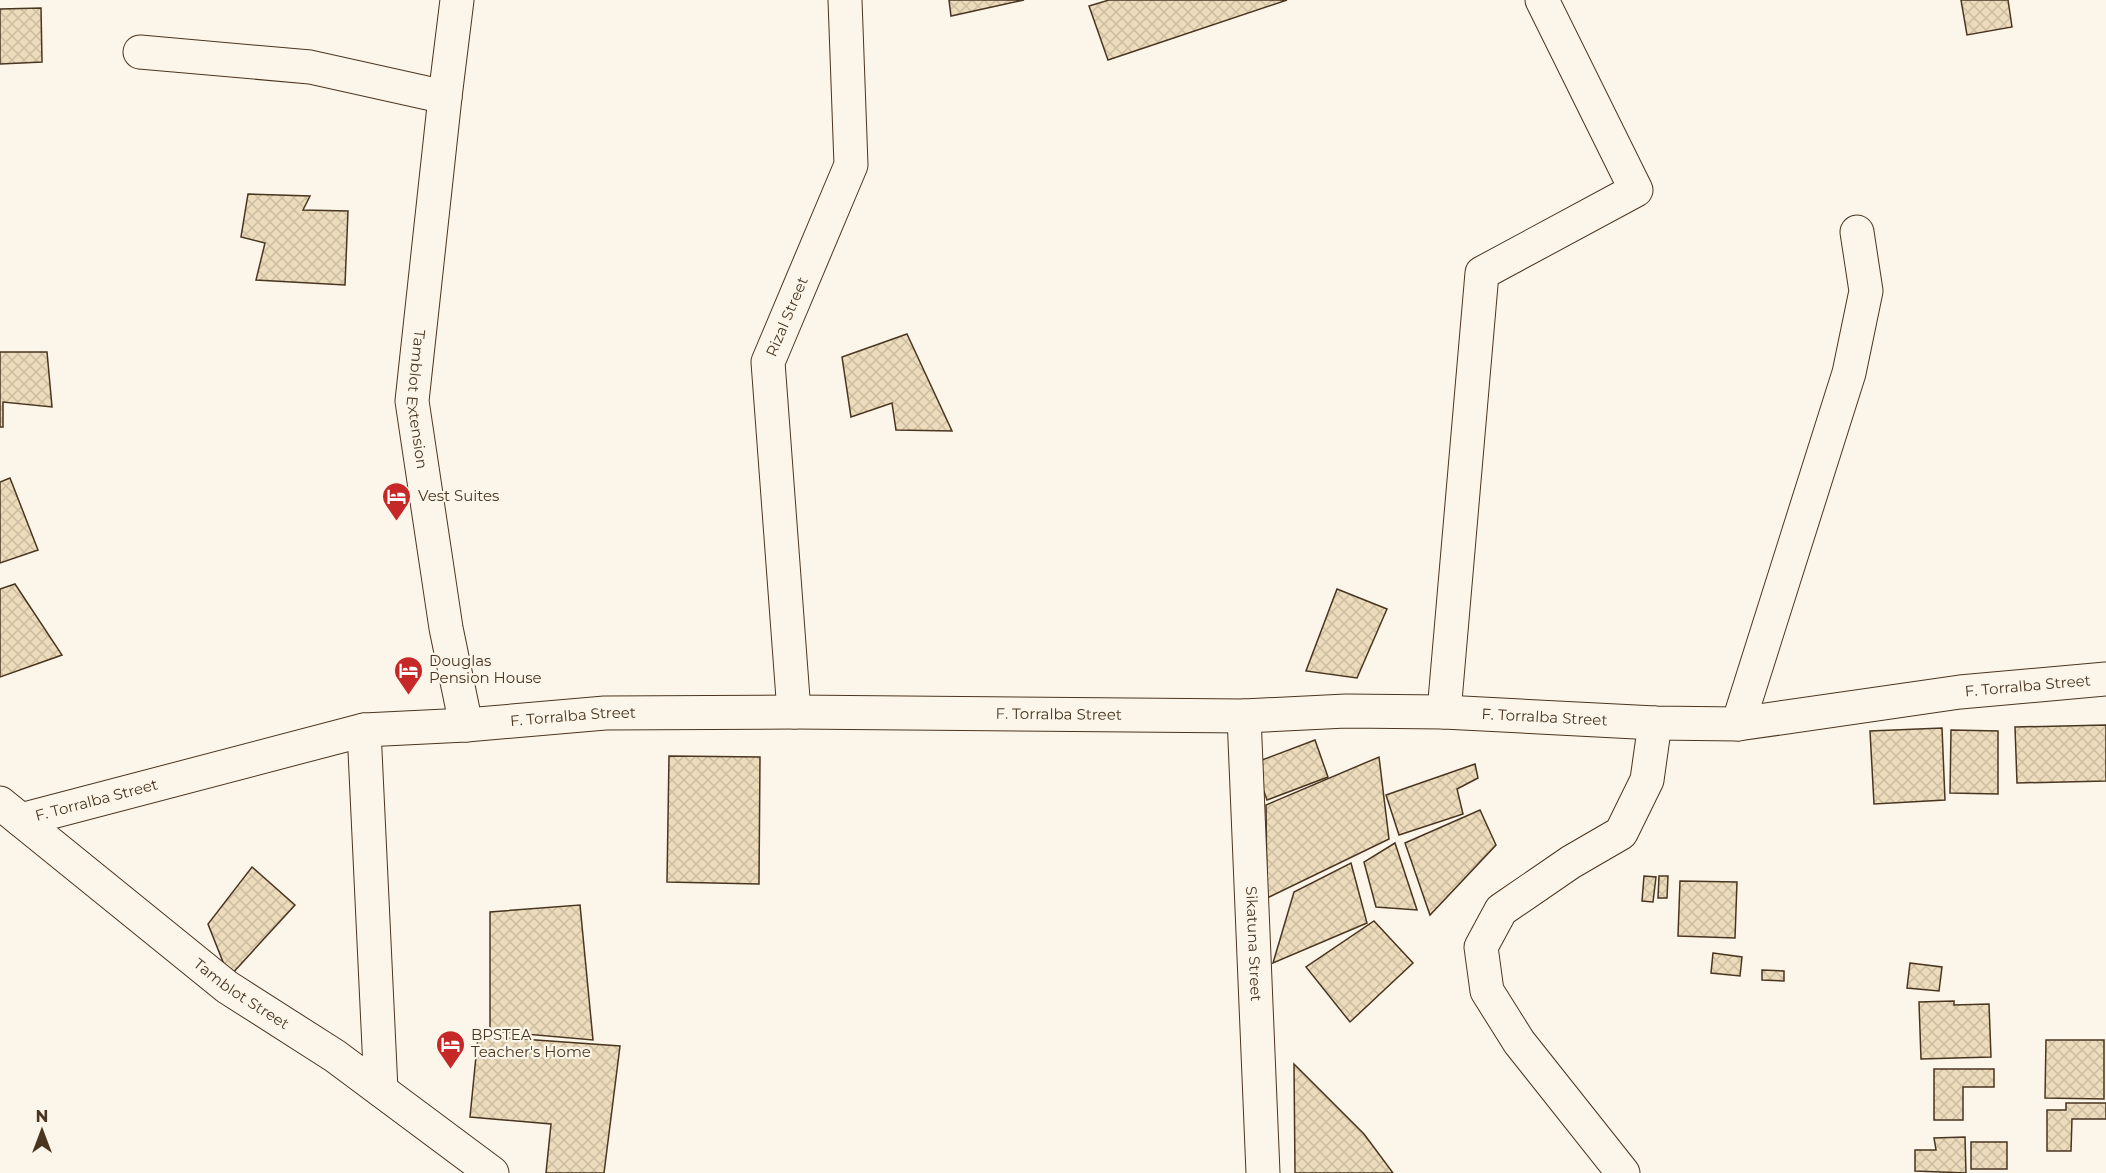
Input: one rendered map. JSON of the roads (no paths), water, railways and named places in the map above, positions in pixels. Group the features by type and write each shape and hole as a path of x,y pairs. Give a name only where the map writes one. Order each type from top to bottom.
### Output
{"street":[{"name":"Tamblot Extension","path":"458,0 445,97 412,401 446,628 466,725"},
{"name":"Rizal Street","path":"794,712 768,362 850,165 845,0"},
{"path":"1444,712 1482,273 1636,190 1542,0"},
{"path":"140,52 310,67 445,97"},
{"path":"1738,724 1849,373 1866,291 1857,232"},
{"name":"F. Torralba Street","path":"10,812 364,730 466,725 605,713 794,712 1244,716 1346,711 1444,712 1655,723 1738,724 1960,692 2106,679"},
{"name":"Sikatuna Street","path":"1244,716 1263,1173"},
{"path":"1623,1173 1519,1042 1487,991 1481,947 1501,910 1571,862 1621,833 1647,780 1655,723"},
{"path":"364,730 381,1090"},
{"name":"Tamblot Street","path":"10,812 227,987 335,1056 492,1173"}],"place":[{"name":"Vest Suites","path":"397,522"},
{"name":"Douglas Pension House","path":"408,696"},
{"name":"BPSTEA Teacher's Home","path":"450,1070"}]}
